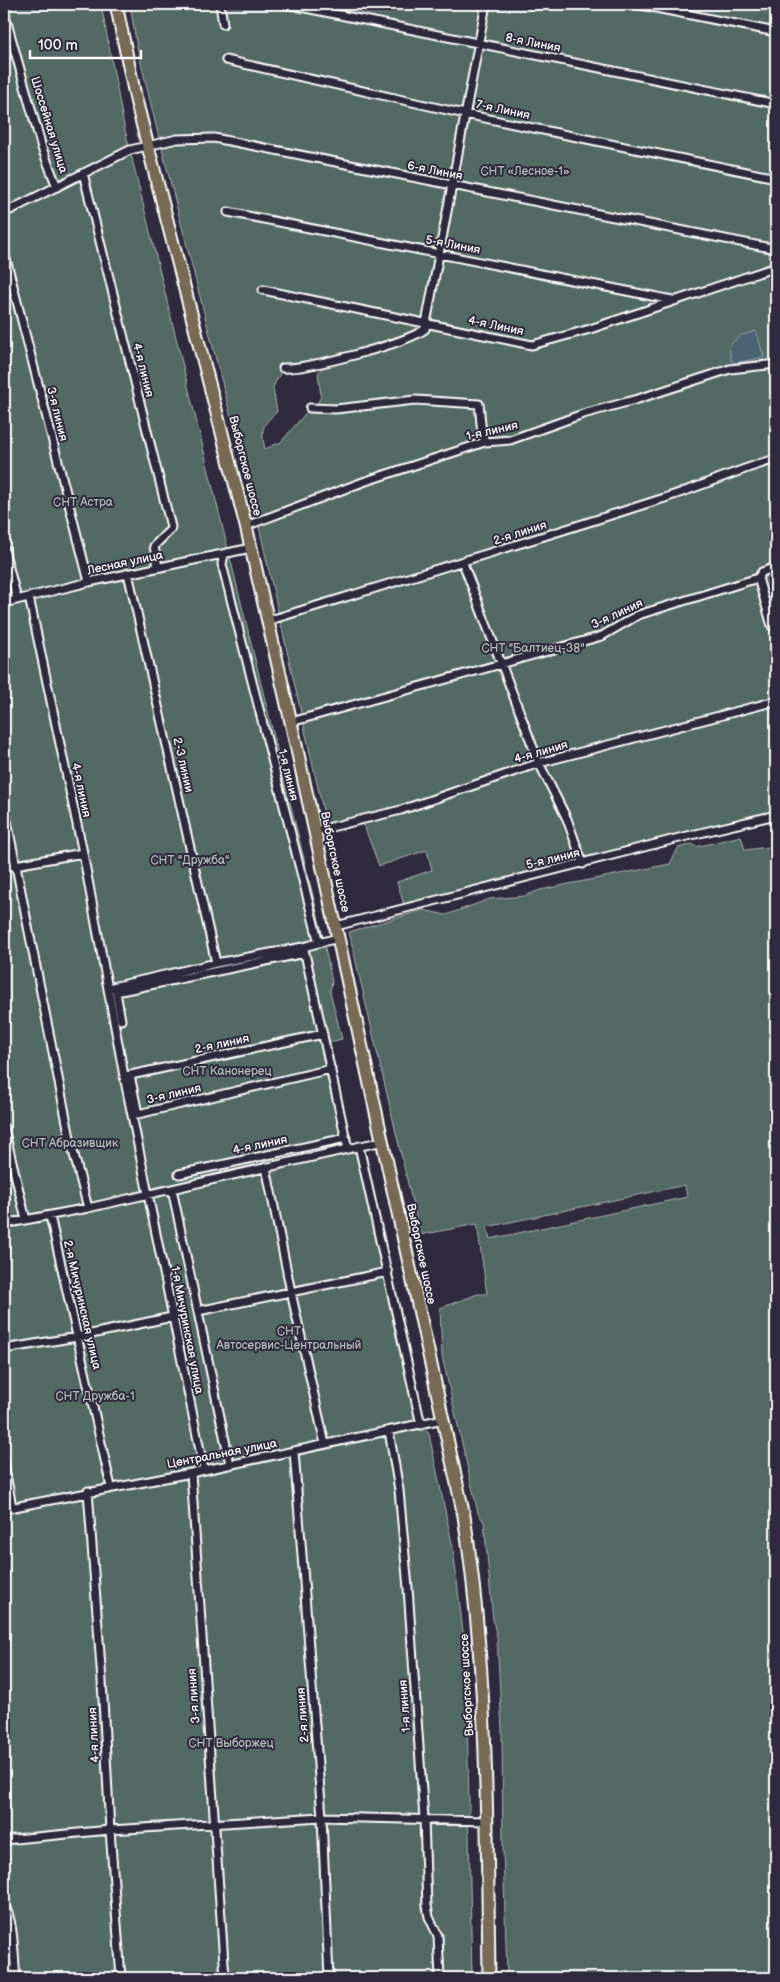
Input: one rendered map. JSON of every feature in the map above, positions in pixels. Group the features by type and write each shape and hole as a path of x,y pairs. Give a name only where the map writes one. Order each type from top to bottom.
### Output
{"main road":[{"name":"Выборгское шоссе","path":"116,4 125,51 148,146 246,526 291,722 459,1490 475,1597 482,1686 488,1978"}],"street":[{"path":"220,4 223,24"},
{"name":"8-я Линия","path":"286,4 776,104"},
{"path":"283,368 306,367 381,347 419,334 425,329 486,4"},
{"path":"636,4 776,32"},
{"name":"Шоссейная улица","path":"4,12 42,148 57,187"},
{"name":"7-я Линия","path":"226,60 465,114 776,178"},
{"name":"6-я Линия","path":"4,213 130,150 177,139 214,138 776,249"},
{"name":"4-я линия","path":"84,173 170,527 170,530 154,546 158,567"},
{"name":"5-я Линия","path":"228,212 674,301"},
{"name":"3-я линия","path":"4,251 89,582"},
{"name":"4-я Линия","path":"263,290 532,345 590,329 776,266"},
{"name":"1-я линия","path":"246,526 363,482 484,442 510,440 583,414 730,370 776,364"},
{"path":"310,408 336,409 415,400 479,404 484,442"},
{"name":"2-я линия","path":"267,621 463,563 680,494 776,458"},
{"name":"Лесная улица","path":"4,603 128,573 251,548"},
{"path":"4,549 17,600"},
{"name":"1-я линия","path":"224,554 222,564 320,943"},
{"path":"463,563 539,763 567,819 582,864"},
{"name":"3-я линия","path":"291,722 602,636 638,615 758,578 762,572 776,567"},
{"name":"2-3 линии","path":"128,573 216,963"},
{"path":"758,578 772,626"},
{"name":"4-я линия","path":"29,597 83,853 108,988 127,1076"},
{"name":"4-я линия","path":"314,831 401,810 539,763 776,701"},
{"name":"5-я линия","path":"336,926 776,815"},
{"path":"6,816 71,1143 88,1208"},
{"path":"4,867 83,853"},
{"path":"121,1020 116,992 305,950 338,938"},
{"path":"108,988 216,963 305,950"},
{"path":"305,950 348,1149"},
{"name":"2-я линия","path":"127,1076 323,1034"},
{"name":"3-я линия","path":"127,1076 138,1114 331,1069"},
{"name":"1-я Мичуринская улица","path":"127,1076 172,1317 204,1470"},
{"path":"4,1128 26,1220"},
{"name":"4-я линия","path":"179,1174 346,1138"},
{"path":"4,1224 88,1208 382,1141"},
{"path":"360,1146 421,1425"},
{"path":"266,1167 290,1292 325,1444"},
{"path":"172,1189 230,1464"},
{"name":"2-я Мичуринская улица","path":"50,1216 111,1487"},
{"path":"198,1311 388,1272"},
{"path":"4,1349 77,1337 172,1317"},
{"name":"Центральная улица","path":"4,1509 88,1491 191,1473 443,1419"},
{"name":"1-я линия","path":"389,1431 399,1490 405,1547 424,1819 427,1906 429,1917 438,1936 440,1978"},
{"name":"2-я линия","path":"294,1451 322,1817 329,1978"},
{"path":"4,1463 12,1507"},
{"name":"3-я линия","path":"191,1473 225,1978"},
{"name":"4-я линия","path":"88,1491 121,1978"},
{"path":"4,1840 110,1830 322,1817 486,1821"},
{"path":"4,1906 10,1922 16,1978"}],"green space":[{"path":"4,4 101,4 124,126 321,928 332,982 330,991 342,1039 326,1043 347,1149 358,1147 421,1426 429,1434 453,1548 466,1657 472,1978 16,1978 12,1939 4,1906"},
{"path":"130,4 776,4 776,815 405,908 397,882 432,870 427,850 379,866 362,820 327,828 257,518 136,42","holes":["328,361 318,373 321,396 318,402 320,409 310,408 281,442 265,449 263,432 265,424 277,412 273,387 283,368"]},
{"path":"741,836 745,850 776,846 776,1978 507,1978 502,1729 497,1638 493,1620 484,1522 478,1513 442,1356 440,1308 478,1294 487,1294 477,1224 420,1235 349,932 423,910 446,915 490,899 525,896 540,890 670,864 678,848 692,844 696,847","holes":["685,1185 687,1197 490,1239 487,1227"]}],"water":[{"path":"756,331 764,357 736,363 731,360 729,345 742,335"}],"park label":[{"name":"СНТ «Лесное-1»","path":"525,171"},
{"name":"СНТ Астра","path":"83,502"},
{"name":"СНТ \"Балтиец-38\"","path":"533,648"},
{"name":"СНТ \"Дружба\"","path":"190,860"},
{"name":"СНТ Канонерец","path":"227,1071"},
{"name":"СНТ Абразивщик","path":"70,1143"},
{"name":"СНТ Автосервис-Центральный","path":"289,1338"},
{"name":"СНТ Дружба-1","path":"95,1396"},
{"name":"СНТ Выборжец","path":"231,1743"}]}
